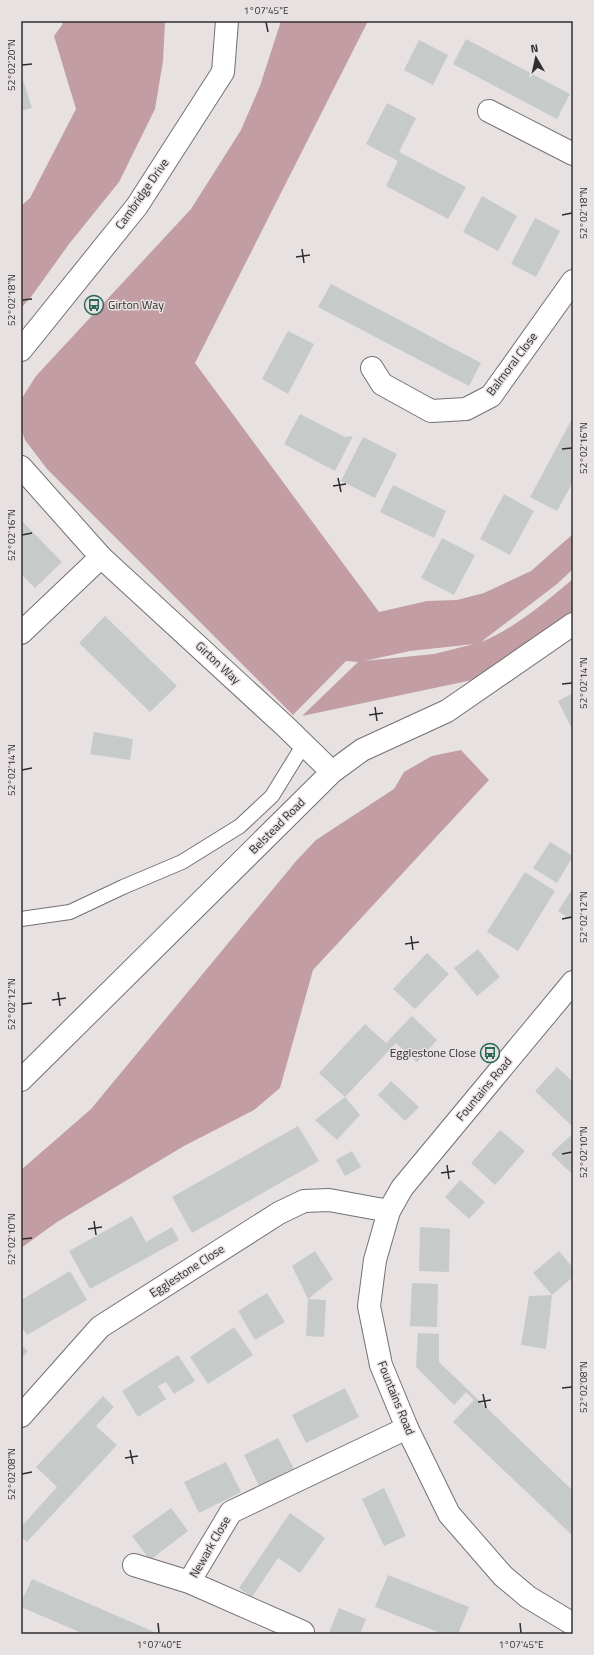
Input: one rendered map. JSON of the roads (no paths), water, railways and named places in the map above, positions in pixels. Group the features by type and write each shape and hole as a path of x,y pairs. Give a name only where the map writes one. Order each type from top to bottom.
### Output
{"street":[{"name":"Cambridge Drive","path":"21,350 137,206 223,72 227,21"},
{"path":"489,111 573,154"},
{"name":"Balmoral Close","path":"372,368 382,384 431,411 466,409 491,396 573,281"},
{"name":"Girton Way","path":"21,467 101,556 304,744 332,772"},
{"path":"21,633 101,556"},
{"name":"Belstead Road","path":"21,1080 332,772 362,750 447,711 573,624"},
{"name":"Fountains Road","path":"568,1627 503,1576 449,1514 407,1428 381,1365 369,1306 375,1260 389,1211 402,1188 571,990"},
{"name":"Egglestone Close","path":"21,1416 100,1327 279,1213 304,1201 329,1200 389,1211"},
{"name":"Newark Close","path":"303,1632 189,1582 231,1512 407,1428"},
{"path":"134,1565 189,1582"}],"lane":[{"path":"21,919 70,912 188,858 240,826 272,796 304,744"}],"place":[{"name":"Girton Way","path":"94,305"},
{"name":"Egglestone Close","path":"490,1053"}]}
